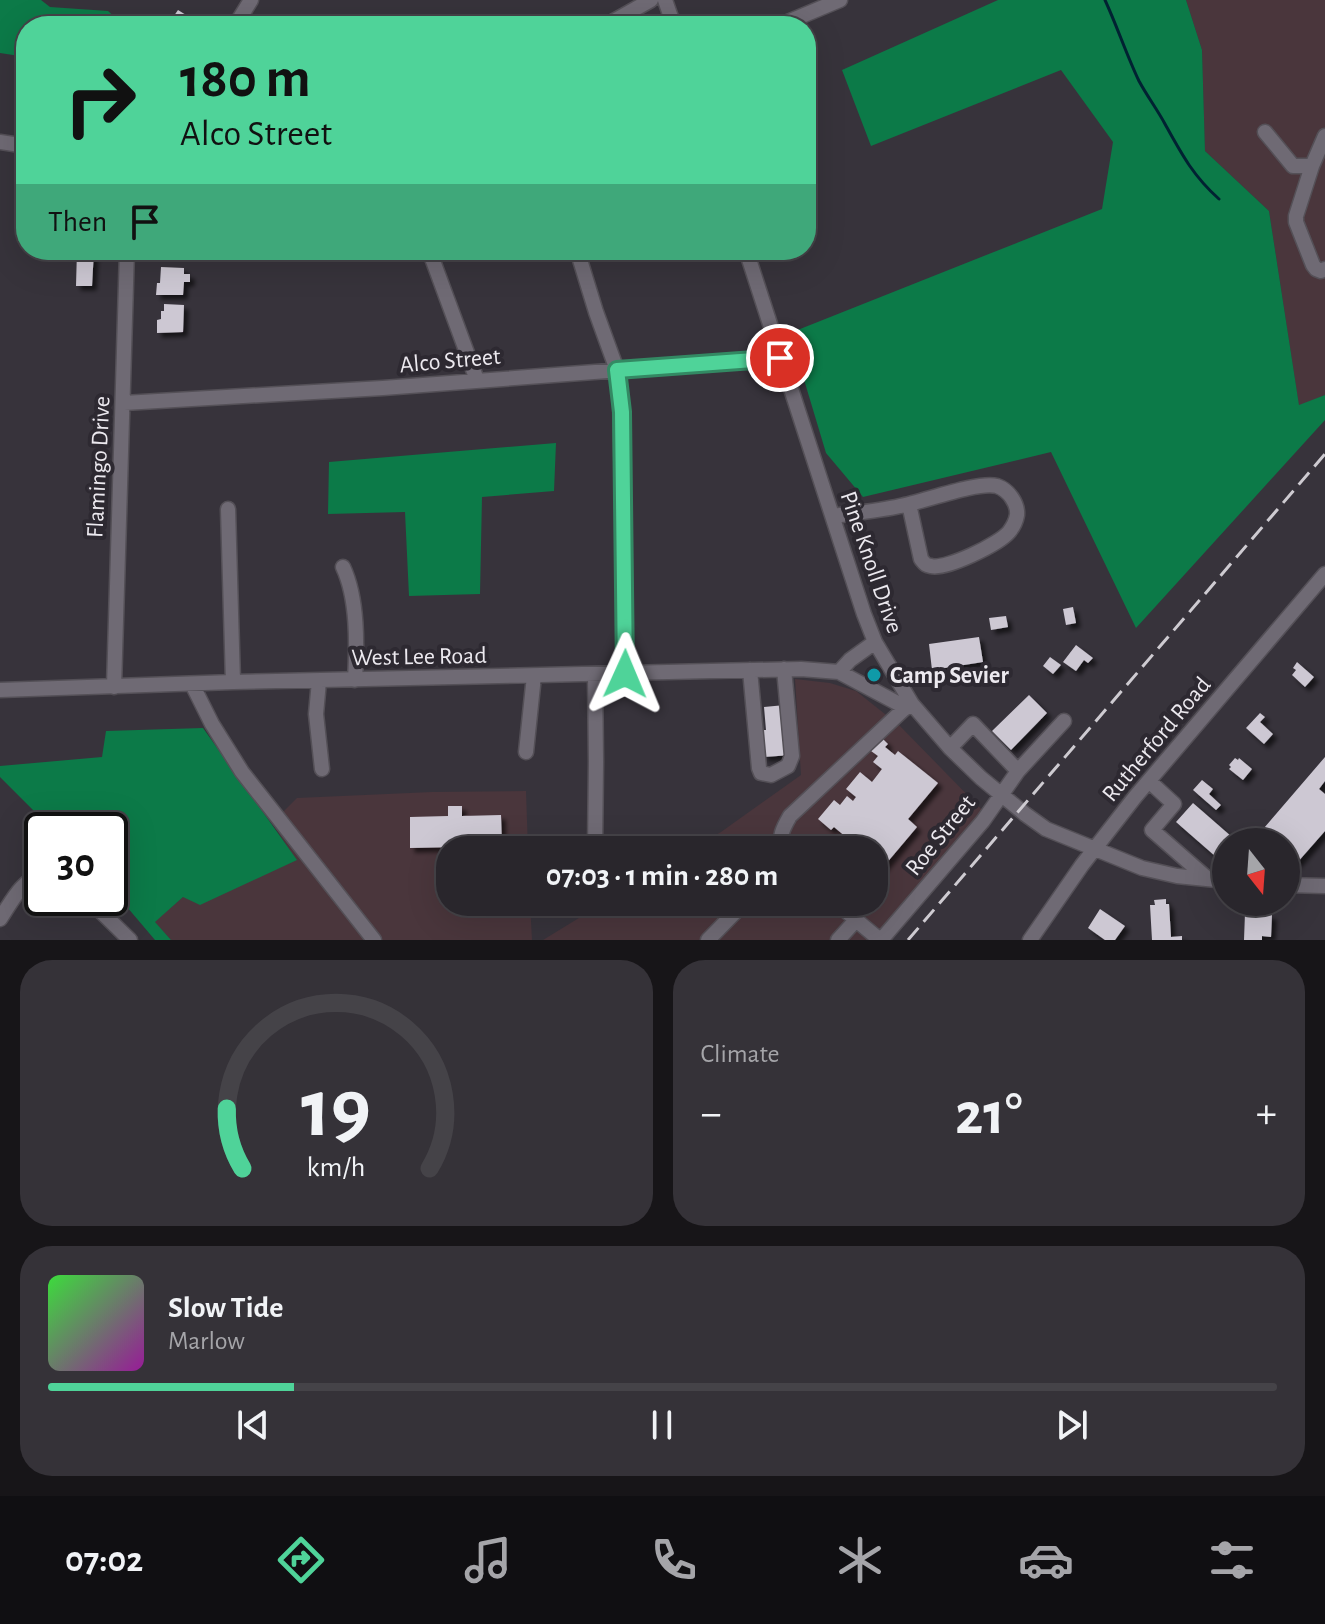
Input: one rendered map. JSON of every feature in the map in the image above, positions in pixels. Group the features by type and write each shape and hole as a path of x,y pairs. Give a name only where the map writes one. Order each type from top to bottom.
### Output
{"street":[{"path":"623,16 651,0"},
{"path":"802,16 840,0"},
{"path":"1265,132 1293,166 1312,166"},
{"path":"1325,136 1312,166 1296,222 1313,265 1321,271 1325,269"},
{"name":"Flamingo Drive","path":"114,687 127,260"},
{"path":"433,260 477,380"},
{"path":"580,260 617,370 622,412 625,674"},
{"name":"Pine Knoll Drive","path":"749,260 875,642 912,704 950,748 1001,795 1046,829 1142,868 1212,879"},
{"name":"Alco Street","path":"124,403 780,358"},
{"path":"833,516 909,504 978,487 998,486 1014,501 1017,512 1015,523 1004,537 962,559 934,567 926,565 921,559 909,504"},
{"path":"228,509 233,682"},
{"path":"343,567 351,583 355,680"},
{"name":"Rutherford Road","path":"1030,940 1094,849 1149,781 1320,591 1325,574"},
{"path":"839,672 875,642"},
{"path":"750,670 759,768 761,773 771,775 788,766 792,756 784,669"},
{"name":"West Lee Road","path":"0,690 784,669 839,672 901,705 912,704"},
{"path":"595,674 595,836"},
{"path":"526,752 534,676"},
{"path":"319,681 316,714 322,769"},
{"path":"192,684 242,772 374,940"},
{"path":"781,836 790,816 912,704"},
{"name":"Roe Street","path":"881,940 983,821 1018,771 1064,721"},
{"path":"950,748 973,724 1018,771"},
{"path":"1149,781 1174,804 1152,830 1209,879"},
{"path":"0,919 24,885"},
{"path":"1300,885 1325,886"},
{"path":"105,916 130,940"},
{"path":"708,940 731,916"},
{"path":"852,916 881,940"},
{"path":"838,940 856,920"}],"shaded area":[{"path":"1186,0 1325,0 1325,395 1299,406 1269,211 1205,151 1202,50"},
{"path":"795,679 830,683 856,691 900,726 985,813 877,940 543,940 582,916 888,916 888,836 714,836 801,775"},
{"path":"526,791 528,836 436,836 436,916 531,916 532,940 171,940 154,922 183,897 296,860 272,823 297,798"}],"green space":[{"path":"0,0 41,0 50,7 108,11 114,16 16,16 16,55 0,53"},
{"path":"998,0 1186,0 1202,50 1205,151 1269,211 1299,405 1325,395 1325,420 1136,628 1051,452 863,497 826,453 790,333 1102,209 1113,142 1061,70 871,146 842,70"},
{"path":"556,443 554,491 482,497 480,594 409,596 405,512 328,514 329,462"},
{"path":"203,728 297,860 200,905 183,897 155,922 171,940 155,940 128,908 128,812 35,812 0,777 0,766 102,757 106,731"}],"building":[{"path":"178,10 188,16 174,16"},
{"path":"77,260 93,260 92,286 76,286"},
{"path":"161,267 184,268 184,274 190,274 190,282 184,282 183,295 156,295"},
{"path":"164,304 184,305 183,332 157,333 157,320 161,319"},
{"path":"1073,607 1076,623 1066,625 1063,609"},
{"path":"1006,616 1008,627 991,630 989,618"},
{"path":"979,637 983,662 932,670 929,644"},
{"path":"1076,645 1093,658 1088,663 1084,660 1076,671 1063,662"},
{"path":"1050,657 1061,665 1053,674 1043,666"},
{"path":"1297,662 1314,677 1305,687 1292,675"},
{"path":"1029,695 1047,713 1011,750 992,731"},
{"path":"785,705 791,755 764,757 759,730 766,730 764,707"},
{"path":"1260,713 1265,717 1260,722 1273,734 1264,744 1246,728"},
{"path":"882,738 888,744 885,747 895,755 898,751 938,783 908,819 917,827 888,861 888,836 845,836 818,819 834,800 840,805 847,796 853,801 856,797 846,789 860,772 872,782 882,769 873,762 878,756 871,751"},
{"path":"1325,757 1325,781 1319,789 1325,794 1325,831 1300,859 1300,828 1264,828"},
{"path":"1235,758 1252,769 1243,780 1229,769"},
{"path":"1202,780 1213,789 1209,794 1221,805 1216,810 1193,790"},
{"path":"1193,803 1222,828 1212,828 1212,853 1176,822"},
{"path":"448,806 462,806 462,816 501,815 502,836 436,836 436,847 410,848 410,817 448,816"},
{"path":"1166,899 1171,937 1182,936 1182,940 1152,940 1150,905 1155,905 1154,900"},
{"path":"1100,909 1125,926 1115,940 1105,940 1088,928"},
{"path":"1245,916 1272,916 1271,937 1244,940"}],"waterway":[{"path":"1105,0 1142,87 1188,164 1219,199"}],"railway":[{"path":"908,940 1325,454"}],"place":[{"name":"Camp Sevier","path":"874,675"}],"route":[{"path":"625,674 622,412 617,370 780,358"}]}
